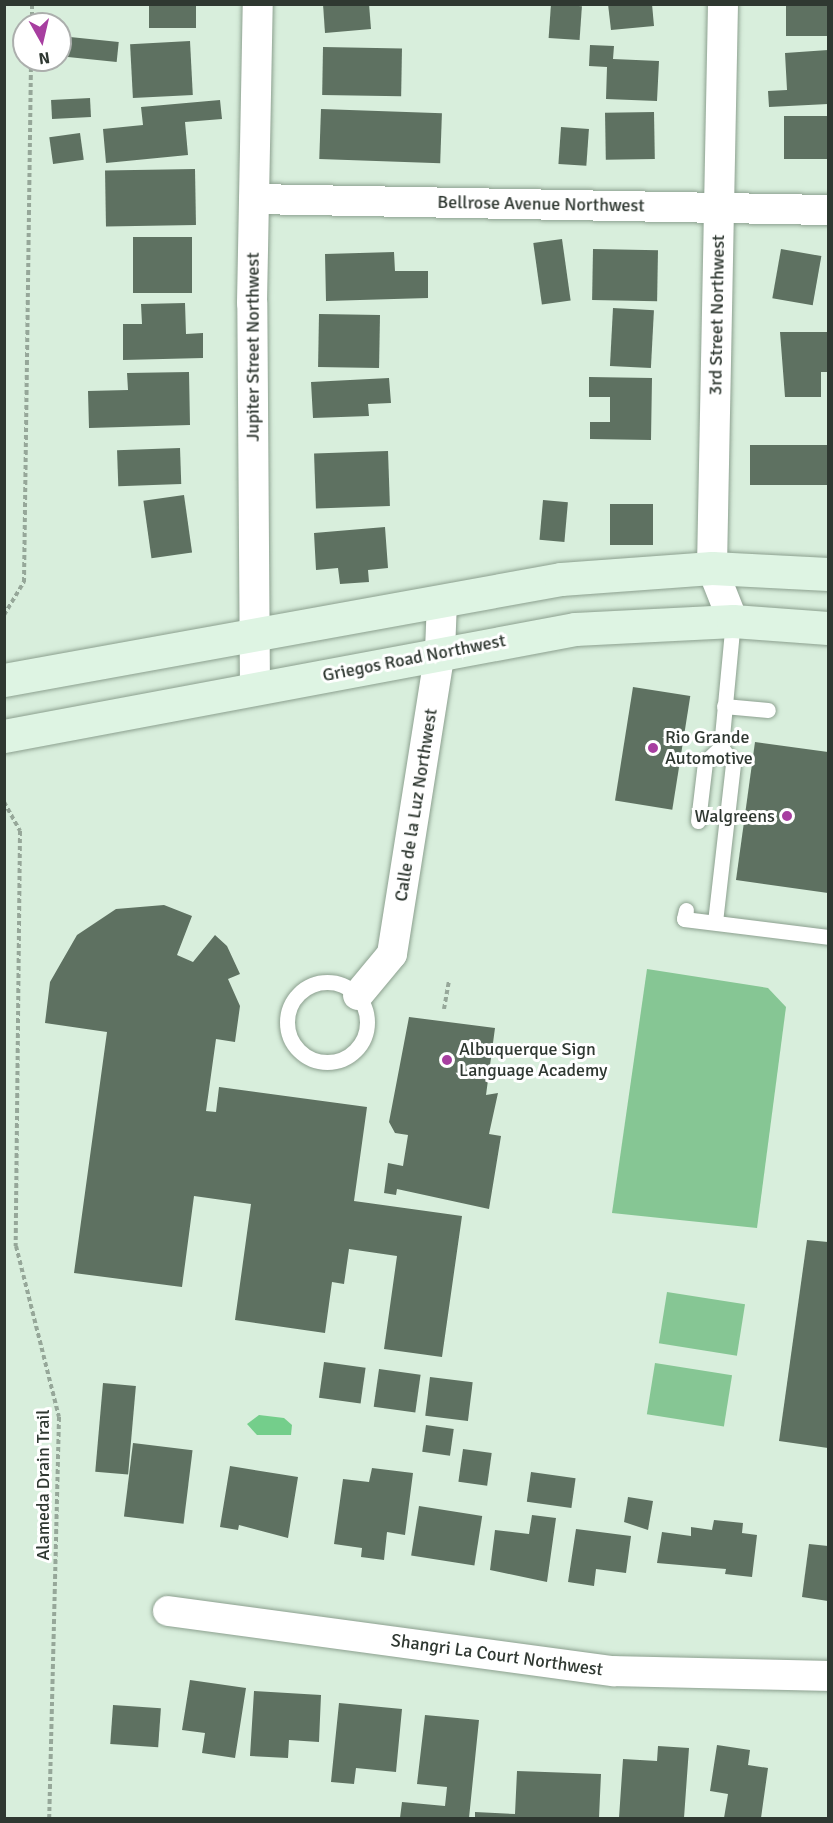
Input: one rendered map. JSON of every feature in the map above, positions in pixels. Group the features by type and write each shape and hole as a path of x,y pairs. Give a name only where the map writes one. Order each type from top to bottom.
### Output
{"main road":[{"path":"4,680 561,579 712,568 828,574"},
{"name":"Griegos Road Northwest","path":"4,736 255,689 440,651 575,629 733,621 828,628"}],"street":[{"name":"Jupiter Street Northwest","path":"255,689 254,199 258,4"},
{"name":"3rd Street Northwest","path":"723,4 712,568 733,621"},
{"name":"Bellrose Avenue Northwest","path":"254,199 828,210"},
{"name":"Calle de la Luz Northwest","path":"358,995 392,954 440,651 442,602"},
{"name":"Shangri La Court Northwest","path":"168,1611 615,1671 828,1676"}],"lane":[{"path":"698,821 705,762 720,747 733,621"},
{"path":"724,706 768,710"},
{"path":"715,922 733,763 720,747"},
{"path":"686,910 684,918 828,938"},
{"path":"332,982 358,995 367,1017 356,1049 345,1058 321,1061 294,1045 288,1012 297,995 312,984 332,982"}],"path":[{"path":"4,615 24,582 32,72"},
{"name":"Alameda Drain Trail","path":"4,802 20,831 16,1246 59,1417 49,1818"},
{"path":"444,1009 449,980"}],"shaded area":[{"path":"647,969 768,988 786,1007 757,1228 612,1213"},
{"path":"667,1292 745,1304 737,1356 659,1343"},
{"path":"655,1363 732,1375 724,1427 647,1414"},
{"path":"259,1415 284,1418 292,1425 291,1435 257,1435 247,1424"}],"building":[{"path":"149,4 196,4 196,28 149,28"},
{"path":"323,4 369,4 371,29 325,33"},
{"path":"551,4 582,6 580,40 549,38"},
{"path":"608,4 652,4 654,26 611,30"},
{"path":"786,4 828,4 828,36 786,36"},
{"path":"72,37 119,42 117,62 72,57"},
{"path":"190,41 193,95 133,98 130,44"},
{"path":"590,45 614,46 613,59 659,61 657,101 606,99 607,67 589,66"},
{"path":"323,47 402,48 401,96 322,95"},
{"path":"828,50 828,104 769,107 768,91 787,90 785,53"},
{"path":"90,98 91,117 52,119 51,100"},
{"path":"220,100 222,119 185,122 188,155 106,163 103,129 143,125 141,107"},
{"path":"321,109 442,113 440,163 319,159"},
{"path":"654,112 655,159 606,160 605,113"},
{"path":"784,116 828,116 828,159 784,159"},
{"path":"561,127 589,129 586,166 558,164"},
{"path":"80,133 84,160 53,164 49,137"},
{"path":"195,169 196,225 106,227 105,171"},
{"path":"133,237 192,237 192,293 133,293"},
{"path":"562,239 571,300 542,304 533,243"},
{"path":"593,249 658,250 657,301 592,300"},
{"path":"781,249 821,256 813,305 772,298"},
{"path":"394,252 395,271 428,271 428,298 326,301 325,254"},
{"path":"185,303 186,334 203,333 203,358 123,360 123,324 142,324 141,304"},
{"path":"613,308 654,310 651,368 610,366"},
{"path":"319,314 380,315 379,368 318,367"},
{"path":"780,332 828,332 828,372 821,372 821,397 785,397"},
{"path":"189,372 190,425 89,428 88,391 128,390 127,373"},
{"path":"589,377 652,378 651,440 590,439 590,422 610,422 610,397 589,397"},
{"path":"389,378 391,403 368,404 369,416 313,418 311,382"},
{"path":"750,445 828,445 828,485 750,485"},
{"path":"180,448 181,484 118,486 117,450"},
{"path":"388,451 390,506 316,509 314,454"},
{"path":"184,495 192,552 151,558 143,501"},
{"path":"543,500 568,502 564,542 540,540"},
{"path":"610,504 653,504 653,545 610,545"},
{"path":"385,527 388,568 368,570 369,582 340,584 338,568 316,570 314,533"},
{"name":"Rio Grande Automotive","path":"633,687 690,696 672,810 615,801"},
{"name":"Walgreens","path":"755,742 828,752 828,893 736,880"},
{"path":"164,905 192,916 177,955 193,962 215,935 227,946 240,974 228,979 240,1006 235,1042 216,1039 206,1111 216,1112 219,1087 367,1107 354,1201 462,1216 442,1357 384,1349 397,1256 349,1249 344,1284 332,1282 325,1333 235,1320 251,1204 194,1196 182,1287 74,1273 107,1032 45,1023 50,982 77,935 116,909"},
{"path":"409,1017 495,1028 486,1095 498,1093 489,1134 501,1136 489,1209 397,1189 396,1195 384,1193 388,1163 403,1166 408,1135 395,1133 389,1122"},
{"path":"807,1240 828,1242 828,1448 779,1441"},
{"path":"324,1362 366,1368 361,1403 319,1398"},
{"path":"379,1369 421,1375 415,1412 374,1407"},
{"path":"430,1377 473,1382 468,1421 425,1416"},
{"path":"103,1383 136,1386 128,1475 95,1472"},
{"path":"426,1425 454,1429 450,1456 422,1452"},
{"path":"133,1443 193,1450 184,1524 124,1516"},
{"path":"463,1449 492,1453 487,1486 458,1482"},
{"path":"230,1466 298,1477 288,1538 239,1525 238,1530 220,1527"},
{"path":"372,1468 413,1473 405,1535 387,1532 384,1560 361,1557 362,1548 334,1544 343,1479 369,1482"},
{"path":"531,1472 576,1478 571,1508 527,1502"},
{"path":"628,1497 653,1501 648,1530 624,1522"},
{"path":"419,1506 482,1516 474,1565 411,1555"},
{"path":"532,1515 556,1518 547,1582 490,1570 495,1530 529,1534"},
{"path":"714,1520 743,1523 742,1533 757,1535 752,1577 725,1574 726,1569 657,1563 662,1532 691,1536 691,1527 712,1530"},
{"path":"576,1529 631,1536 626,1573 596,1569 594,1586 568,1582"},
{"path":"809,1544 828,1546 828,1601 802,1597"},
{"path":"190,1680 246,1688 235,1758 202,1753 205,1733 182,1730"},
{"path":"254,1691 321,1695 319,1742 289,1740 288,1758 250,1756"},
{"path":"339,1703 402,1709 396,1772 356,1768 354,1784 331,1782"},
{"path":"113,1705 161,1708 158,1747 110,1744"},
{"path":"425,1715 479,1720 469,1818 400,1818 402,1802 445,1806 447,1787 417,1784"},
{"path":"717,1745 750,1750 748,1765 768,1768 761,1818 724,1818 728,1794 710,1791"},
{"path":"658,1746 689,1748 684,1818 619,1818 623,1759 657,1761"},
{"path":"517,1771 601,1774 599,1818 475,1818 475,1812 515,1814"}],"place":[{"name":"Rio Grande Automotive","path":"653,748"},
{"name":"Walgreens","path":"787,816"},
{"name":"Albuquerque Sign Language Academy","path":"447,1060"}]}
